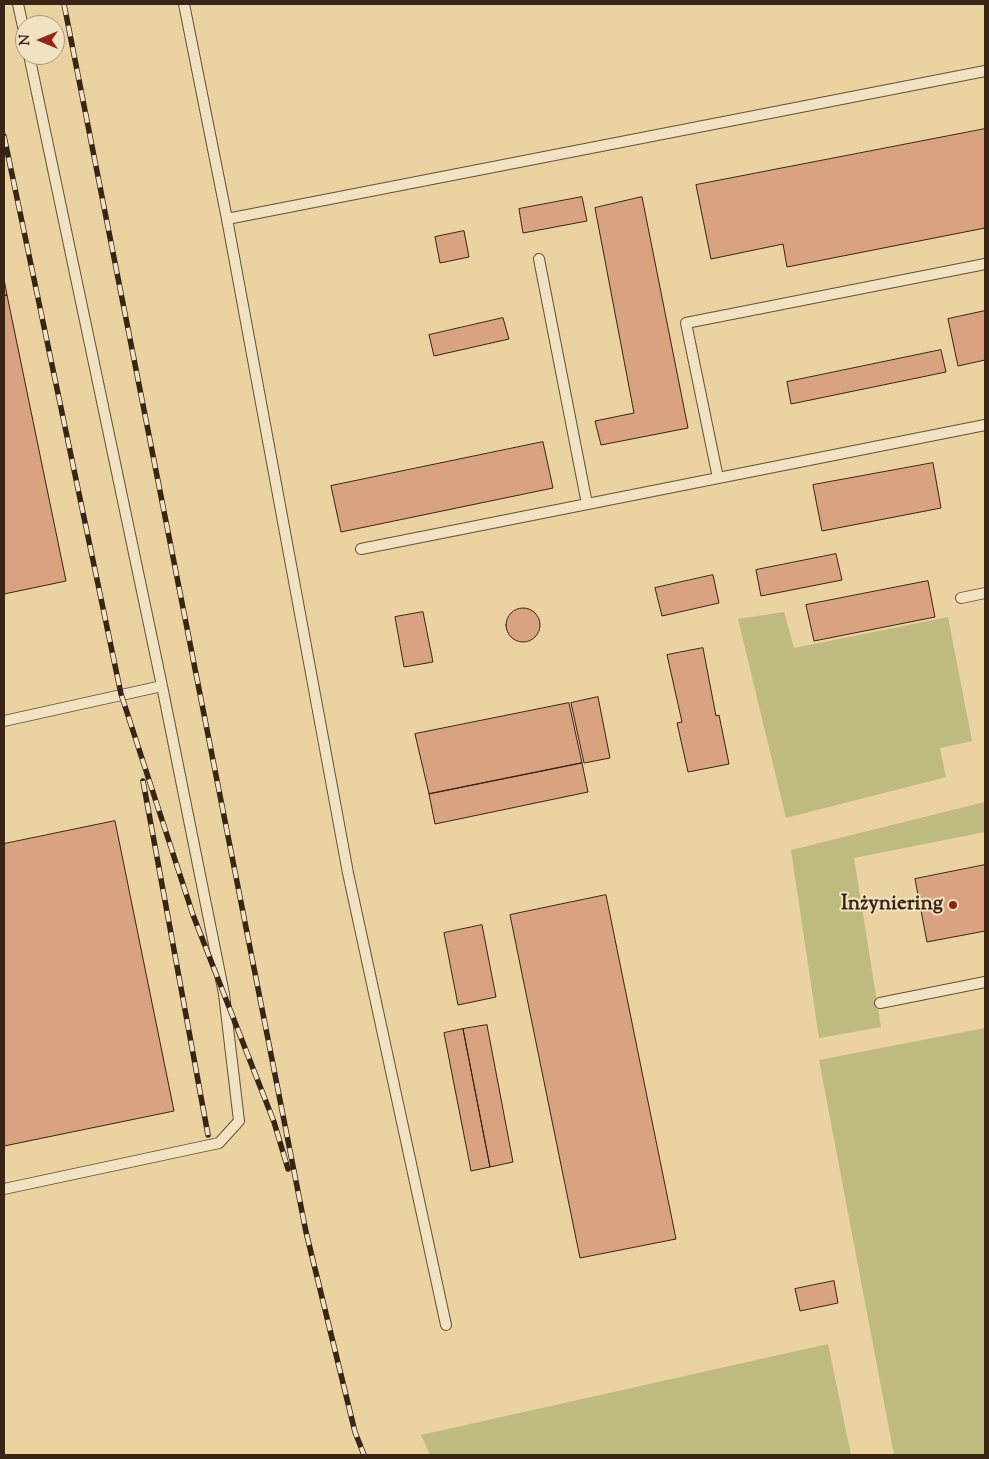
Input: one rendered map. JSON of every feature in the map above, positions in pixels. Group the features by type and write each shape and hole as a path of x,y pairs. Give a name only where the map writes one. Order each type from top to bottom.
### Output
{"lane":[{"path":"184,4 227,219 348,873 446,1325"},
{"path":"4,1189 219,1144 238,1121 224,994 162,686 31,65"},
{"path":"227,219 985,71"},
{"path":"539,259 587,504"},
{"path":"718,478 686,323 985,264"},
{"path":"361,549 985,425"},
{"path":"961,598 985,593"},
{"path":"4,721 162,686"},
{"path":"880,1003 985,982"}],"shaded area":[{"path":"784,612 794,648 948,617 972,741 940,748 946,777 786,818 738,619"},
{"path":"985,802 985,832 854,858 881,1027 819,1038 791,850"},
{"path":"985,1028 985,1455 894,1455 819,1060"},
{"path":"828,1344 851,1455 430,1455 421,1435"}],"building":[{"path":"985,129 985,228 787,267 783,244 711,259 696,185"},
{"path":"582,197 587,221 523,233 519,209"},
{"path":"642,197 688,428 601,445 595,421 634,413 595,208"},
{"path":"464,231 469,257 440,263 435,237"},
{"path":"4,279 7,295 4,296"},
{"path":"7,295 66,581 4,594 4,296"},
{"path":"985,311 985,360 958,366 948,319"},
{"path":"503,318 509,339 434,356 429,335"},
{"path":"941,350 946,372 791,404 787,382"},
{"path":"543,442 553,488 341,532 331,486"},
{"path":"933,463 941,508 822,531 813,485"},
{"path":"836,554 842,580 761,596 756,570"},
{"path":"713,575 719,603 662,616 655,588"},
{"path":"928,581 935,617 814,641 806,605"},
{"path":"523,608 530,609 535,613 539,618 539,632 535,637 530,641 523,642 516,641 511,637 507,632 506,625 507,618 511,613 516,609"},
{"path":"423,612 433,662 404,667 395,617"},
{"path":"703,648 716,716 719,715 729,764 688,772 677,723 682,722 667,655"},
{"path":"598,697 610,758 584,763 571,703"},
{"path":"569,703 582,763 429,794 415,734"},
{"path":"582,763 588,792 435,824 429,794"},
{"path":"115,821 174,1111 4,1146 4,844"},
{"name":"Inżyniering","path":"985,865 985,931 927,942 915,879"},
{"path":"606,895 676,1239 580,1258 510,915"},
{"path":"482,925 496,997 458,1005 444,933"},
{"path":"487,1025 513,1162 490,1167 463,1029"},
{"path":"463,1029 490,1167 471,1171 444,1033"},
{"path":"834,1281 838,1303 800,1311 795,1289"}],"railway":[{"path":"64,4 306,1232 355,1432 364,1455"},
{"path":"4,136 121,694 193,915 274,1122 288,1169"},
{"path":"143,781 208,1135"}],"place":[{"name":"Inżyniering","path":"953,905"}]}
